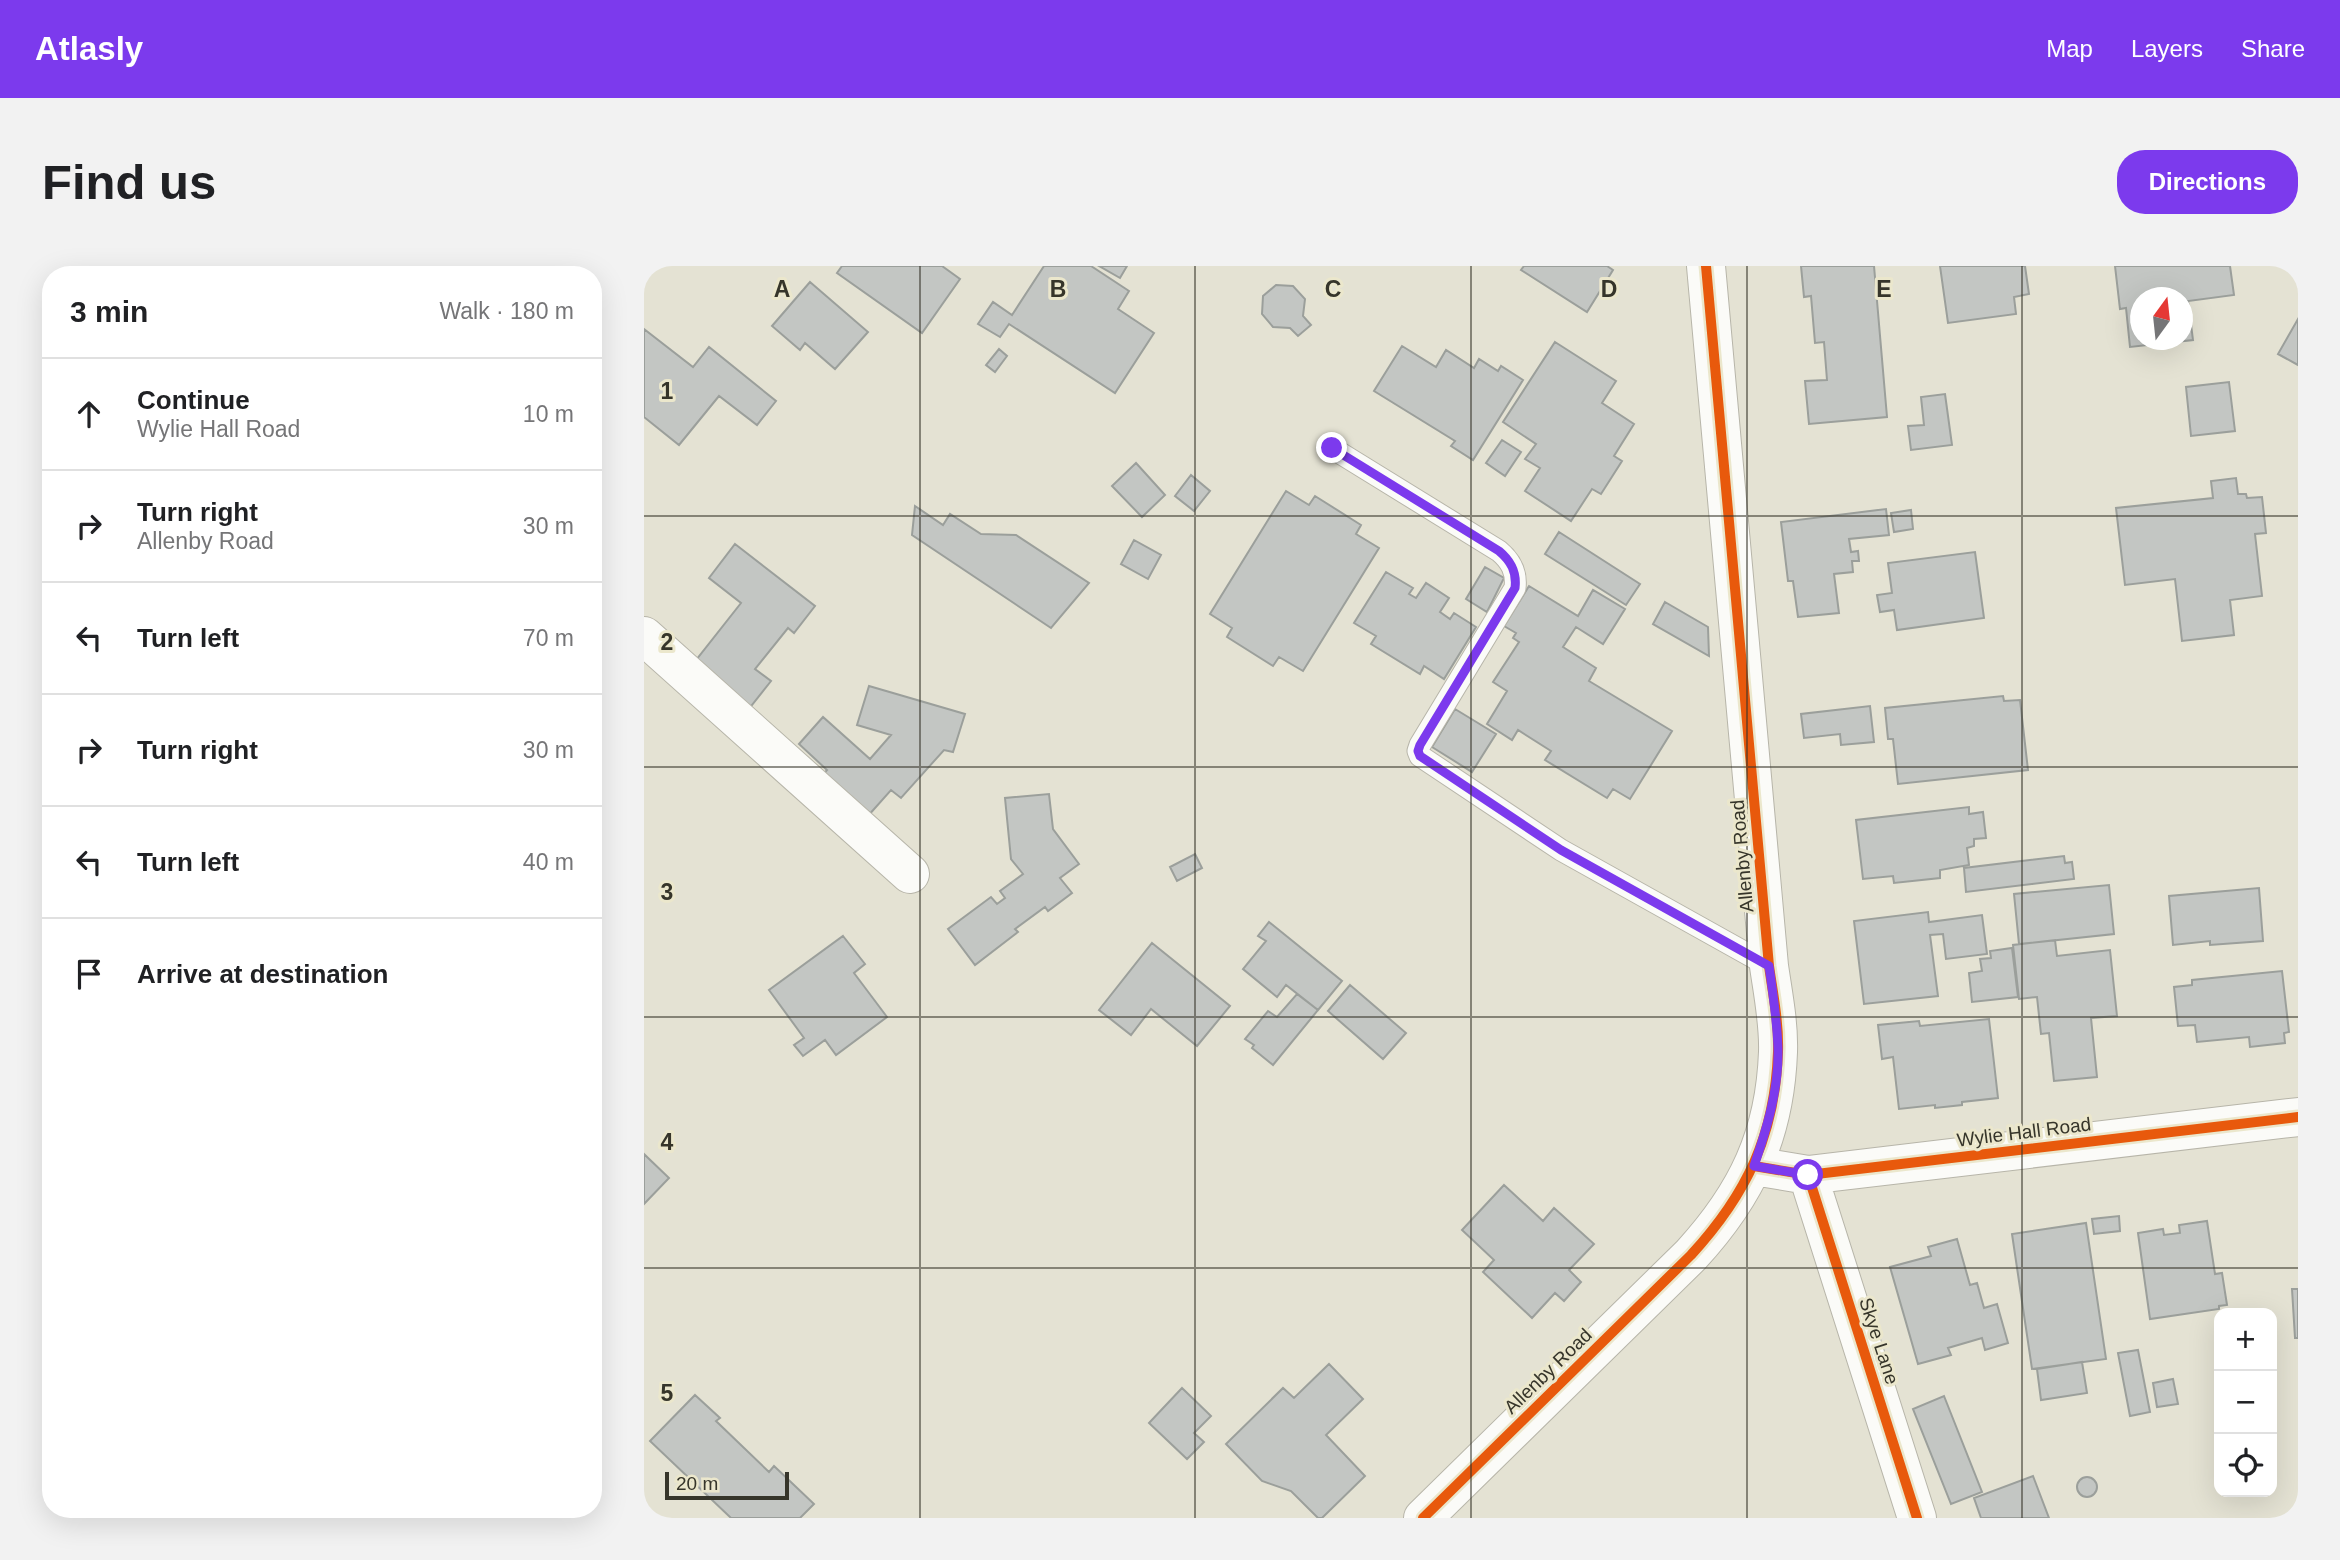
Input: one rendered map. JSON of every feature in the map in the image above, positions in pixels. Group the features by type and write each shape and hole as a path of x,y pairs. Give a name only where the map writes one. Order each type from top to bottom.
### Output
{"street":[{"name":"Allenby Road","path":"1423,1518 1717,1227 1754,1166 1768,1125 1775,1088 1778,1049 1706,266"},
{"path":"644,636 910,874"},
{"name":"Wylie Hall Road","path":"1754,1166 1808,1175 2298,1117"},
{"name":"Skye Lane","path":"1808,1175 1917,1518"}],"lane":[{"path":"1332,448 1499,551 1511,562 1515,576 1515,588 1420,745 1420,756 1561,850 1769,966"}],"building":[{"path":"842,266 942,266 960,279 922,333 837,273"},
{"path":"1044,266 1091,266 1129,291 1118,309 1154,333 1115,393 1009,324 1000,337 978,324 993,302 1012,315"},
{"path":"1099,266 1127,266 1120,278"},
{"path":"1524,266 1607,266 1613,270 1587,312 1521,270"},
{"path":"1801,266 1874,266 1887,417 1809,424 1805,381 1827,380 1824,342 1815,343 1811,296 1804,297"},
{"path":"1940,266 2025,266 2029,294 2014,297 2016,314 1948,323"},
{"path":"2115,266 2230,266 2234,295 2193,300 2193,287 2130,287 2130,347 2126,308 2120,309"},
{"path":"810,282 868,332 835,369 805,343 800,350 772,326"},
{"path":"1276,285 1293,286 1305,299 1303,316 1311,325 1298,336 1290,328 1273,327 1262,314 1263,296"},
{"path":"2298,319 2298,365 2278,354"},
{"path":"644,329 693,367 709,347 776,401 757,425 719,396 679,445 644,417"},
{"path":"1555,342 1616,381 1602,403 1634,424 1614,456 1622,461 1601,494 1592,489 1571,521 1525,491 1540,468 1525,459 1536,444 1503,422"},
{"path":"1402,346 1436,367 1446,350 1474,368 1479,359 1498,371 1501,366 1523,380 1473,460 1451,446 1455,441 1374,391"},
{"path":"999,349 1007,356 995,372 986,365"},
{"path":"2229,382 2235,431 2191,436 2186,387"},
{"path":"1945,394 1952,445 1911,450 1908,426 1924,425 1921,397"},
{"path":"1502,440 1521,452 1505,476 1486,463"},
{"path":"1136,463 1165,495 1142,517 1112,486"},
{"path":"1191,475 1210,491 1194,511 1175,496"},
{"path":"2236,478 2238,494 2246,494 2247,498 2262,497 2266,533 2255,534 2262,596 2230,600 2234,635 2182,641 2175,579 2125,585 2116,508 2213,498 2211,481"},
{"path":"1286,491 1309,505 1315,496 1361,525 1356,534 1379,548 1303,671 1279,657 1273,666 1227,637 1232,628 1210,614"},
{"path":"915,506 943,525 950,514 981,534 1016,535 1089,583 1051,628 912,535"},
{"path":"1886,509 1889,535 1849,539 1851,552 1858,551 1859,561 1852,561 1853,572 1834,574 1839,613 1798,617 1793,581 1788,581 1781,522"},
{"path":"1911,510 1913,529 1894,532 1891,513"},
{"path":"1559,532 1640,584 1626,605 1545,554"},
{"path":"1134,540 1161,555 1148,579 1121,564"},
{"path":"735,544 815,606 794,633 788,628 755,669 771,681 744,715 693,664 741,603 709,578"},
{"path":"1975,552 1984,618 1897,630 1894,610 1880,612 1877,595 1892,593 1888,563"},
{"path":"1485,567 1504,578 1487,612 1466,599"},
{"path":"1386,572 1413,588 1409,594 1416,598 1426,583 1449,598 1440,612 1450,619 1454,613 1476,627 1444,679 1424,666 1420,674 1371,644 1376,636 1354,623"},
{"path":"1529,586 1578,616 1593,590 1625,609 1603,644 1576,627 1563,647 1596,668 1589,681 1672,731 1630,799 1613,789 1607,798 1545,760 1551,751 1518,730 1512,740 1487,724 1507,691 1493,682 1519,642 1513,638 1516,633 1504,626"},
{"path":"1665,602 1708,627 1709,656 1653,624"},
{"path":"869,686 965,714 953,752 944,750 901,798 891,790 867,817 821,777 827,770 799,744 823,717 870,759 891,735 857,725"},
{"path":"2003,696 2004,701 2020,700 2028,770 1898,784 1893,739 1888,739 1885,708"},
{"path":"1870,706 1874,742 1841,745 1840,734 1804,738 1801,714"},
{"path":"1455,709 1496,734 1472,772 1432,747"},
{"path":"1049,794 1053,829 1079,864 1060,878 1072,893 1048,911 1045,907 1015,929 1018,932 975,965 948,929 991,897 997,904 1005,898 1000,891 1023,874 1011,859 1005,798"},
{"path":"1969,807 1969,814 1983,812 1986,838 1974,839 1974,846 1967,848 1969,865 1940,870 1940,878 1894,883 1893,876 1863,879 1856,820"},
{"path":"1195,854 1202,868 1177,881 1170,867"},
{"path":"2064,856 2065,863 2072,862 2074,879 1966,892 1964,868"},
{"path":"2109,885 2114,934 2019,944 2014,894"},
{"path":"2259,888 2263,941 2210,945 2210,941 2173,945 2169,896"},
{"path":"1928,912 1929,922 1982,915 1987,954 1946,959 1943,934 1930,935 1938,996 1864,1004 1854,921"},
{"path":"1269,922 1342,981 1318,1010 1286,985 1277,997 1243,969 1266,941 1258,936"},
{"path":"843,936 865,964 854,973 887,1017 836,1055 825,1040 803,1056 794,1045 804,1038 769,990"},
{"path":"2055,940 2057,956 2110,950 2117,1016 2091,1018 2097,1077 2054,1081 2049,1033 2041,1034 2037,997 2019,999 2013,945"},
{"path":"1152,943 1230,1006 1197,1046 1151,1009 1131,1035 1099,1010"},
{"path":"2012,948 2018,997 1972,1002 1969,973 1982,971 1980,959 1991,958 1990,951"},
{"path":"2282,971 2289,1032 2284,1033 2285,1043 2250,1047 2249,1037 2197,1042 2195,1025 2178,1026 2174,987 2192,985 2192,980"},
{"path":"1350,985 1406,1033 1383,1059 1328,1011"},
{"path":"1297,994 1318,1010 1273,1065 1245,1039 1268,1011 1277,1017"},
{"path":"1989,1019 1998,1098 1935,1108 1935,1105 1899,1109 1893,1057 1882,1059 1878,1025 1919,1021 1920,1026"},
{"path":"644,1154 669,1178 644,1204"},
{"path":"1504,1185 1543,1221 1554,1208 1594,1244 1569,1270 1581,1282 1564,1301 1555,1293 1532,1318 1483,1272 1494,1260 1462,1230"},
{"path":"2119,1216 2120,1231 2094,1234 2092,1219"},
{"path":"2207,1221 2215,1274 2222,1273 2227,1305 2214,1310 2150,1319 2138,1233 2163,1229 2164,1235 2180,1233 2179,1225"},
{"path":"2086,1223 2106,1359 2032,1369 2012,1234"},
{"path":"1957,1239 1970,1285 1977,1283 1984,1308 1997,1304 2008,1343 1985,1350 1982,1338 1948,1348 1951,1355 1918,1364 1890,1267 1931,1256 1928,1247"},
{"path":"2292,1289 2298,1289 2298,1338 2295,1338"},
{"path":"2138,1350 2150,1412 2130,1416 2118,1353"},
{"path":"2082,1362 2087,1393 2041,1400 2037,1369"},
{"path":"1329,1364 1363,1399 1326,1435 1365,1476 1322,1518 1318,1518 1291,1491 1262,1481 1226,1444 1283,1388 1294,1398"},
{"path":"2173,1379 2178,1404 2157,1407 2153,1383"},
{"path":"1182,1388 1211,1416 1194,1433 1204,1442 1187,1459 1149,1423"},
{"path":"695,1395 720,1418 716,1421 769,1472 774,1466 814,1504 800,1518 731,1518 650,1441"},
{"path":"1944,1396 1982,1492 1951,1504 1913,1409"},
{"path":"2033,1476 2049,1518 1981,1518 1974,1498"},
{"path":"2087,1477 2094,1480 2097,1487 2094,1494 2087,1497 2080,1494 2077,1487 2080,1480"}],"cycle path":[{"path":"1423,1518 1691,1255 1711,1232 1728,1209 1754,1162 1771,1110 1776,1082 1778,1030 1769,966 1706,266"},
{"path":"1754,1166 1808,1175 2298,1117"},
{"path":"1808,1175 1917,1518"}],"route":[{"path":"1332,448 1499,551 1511,562 1515,576 1515,588 1420,745 1420,756 1561,850 1769,966 1778,1049 1775,1088 1768,1125 1754,1166 1808,1175"}]}
